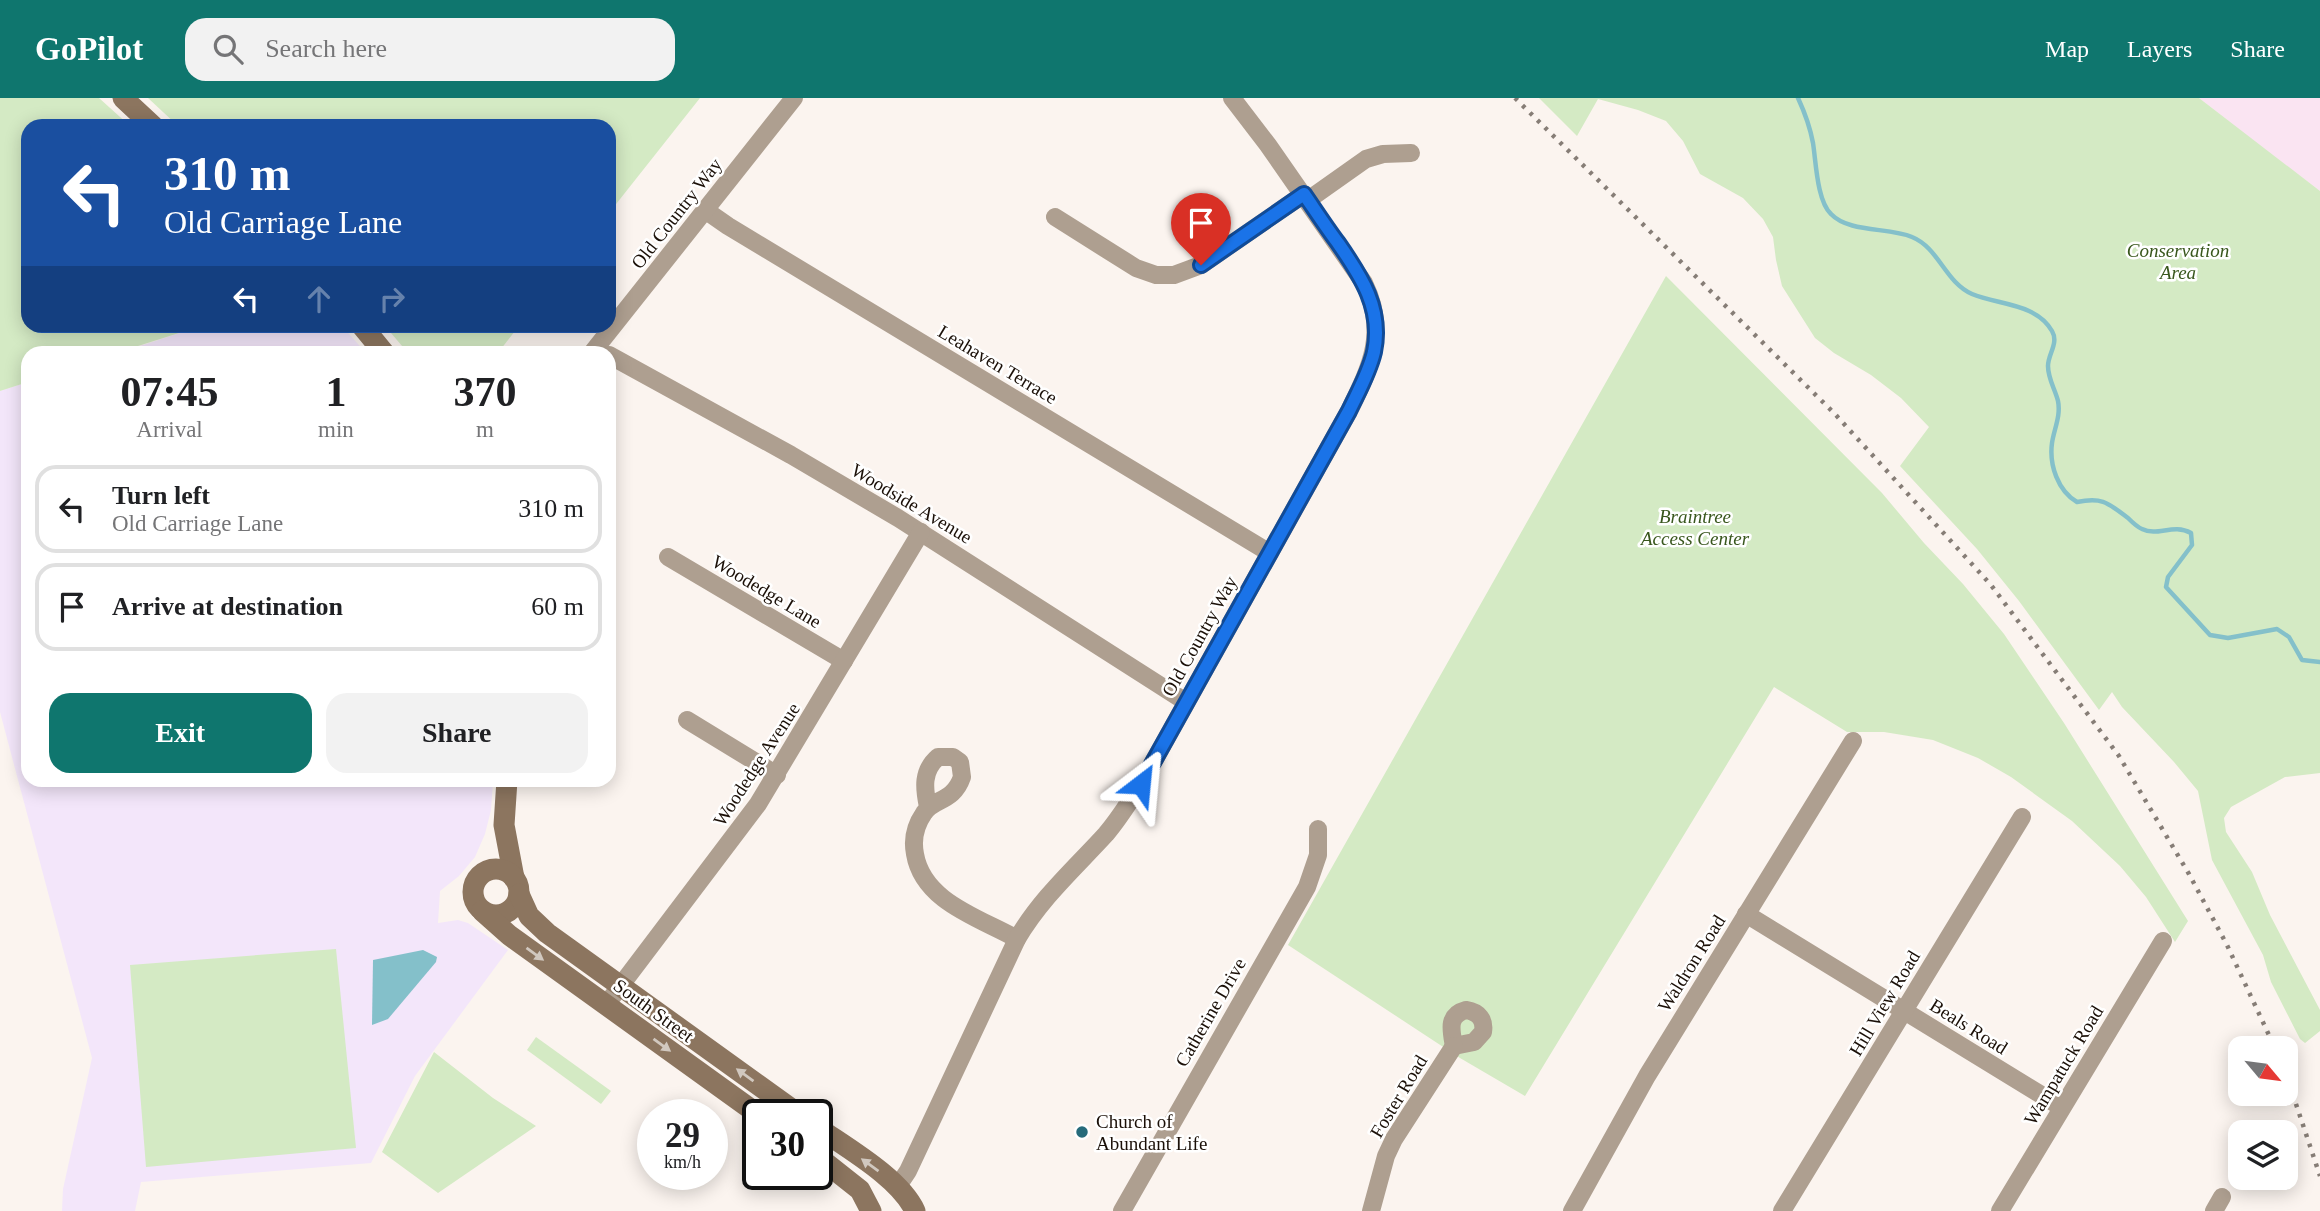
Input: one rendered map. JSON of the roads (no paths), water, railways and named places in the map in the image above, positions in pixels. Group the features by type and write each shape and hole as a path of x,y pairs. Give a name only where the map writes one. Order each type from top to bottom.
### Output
{"main road":[{"path":"122,98 145,119"},
{"name":"South Street","path":"506,787 505,834 517,886 528,916 778,1099"},
{"name":"South Street","path":"477,879 498,835 504,812"},
{"path":"505,870 517,886 515,905 505,913 493,915 482,911 474,898 473,890 477,879 485,872 505,870"},
{"name":"South Street","path":"482,911 500,928 742,1102"},
{"path":"833,1139 898,1186 915,1211"},
{"path":"833,1169 860,1190 871,1211"}],"street":[{"name":"Old Country Way","path":"616,332 705,210 794,98"},
{"name":"Old Country Way","path":"898,1186 908,1171 1017,939 1058,882 1115,823 1141,784 1349,411 1370,364 1376,337 1374,311 1364,284 1306,197 1232,98"},
{"path":"1055,217 1136,268 1156,275 1174,275 1201,265 1366,159 1383,154 1411,153"},
{"name":"Leahaven Terrace","path":"705,210 1270,553"},
{"name":"Woodside Avenue","path":"616,360 799,460 921,532 1186,702"},
{"name":"Woodedge Avenue","path":"607,1006 741,829 777,775 921,532"},
{"name":"Woodedge Lane","path":"668,557 844,661"},
{"path":"687,720 777,775"},
{"name":"Waldron Road","path":"1572,1211 1647,1076 1853,741"},
{"path":"928,807 916,828 914,844 916,862 926,881 958,908 1017,939"},
{"name":"Hill View Road","path":"1782,1211 2022,817"},
{"name":"Catherine Drive","path":"1122,1211 1307,887 1318,855 1318,829"},
{"name":"Beals Road","path":"1746,914 2061,1107"},
{"name":"Wampatuck Road","path":"2000,1211 2163,941"},
{"name":"Foster Road","path":"1371,1211 1386,1156 1394,1139 1454,1046"}],"water":[{"path":"423,950 437,957 436,962 388,1019 372,1025 373,960"}],"waterway":[{"path":"1798,98 1812,137 1820,191 1831,214 1858,227 1912,237 1929,249 1963,289 1982,298 2027,310 2045,322 2052,331 2054,344 2048,371 2059,407 2051,451 2056,477 2070,497 2077,502 2105,502 2138,527 2148,531 2178,529 2191,533 2192,545 2168,577 2166,587 2210,635 2228,638 2277,629 2289,637 2302,660 2320,662"}],"railway":[{"path":"1515,98 1834,413 1991,585 2119,756 2189,874 2227,945 2269,1036"},
{"path":"2297,1106 2320,1176"}],"place":[{"name":"Church of Abundant Life","path":"1082,1132"}],"park label":[{"name":"Conservation Area","path":"2178,261"},
{"name":"Braintree Access Center","path":"1695,527"}]}
